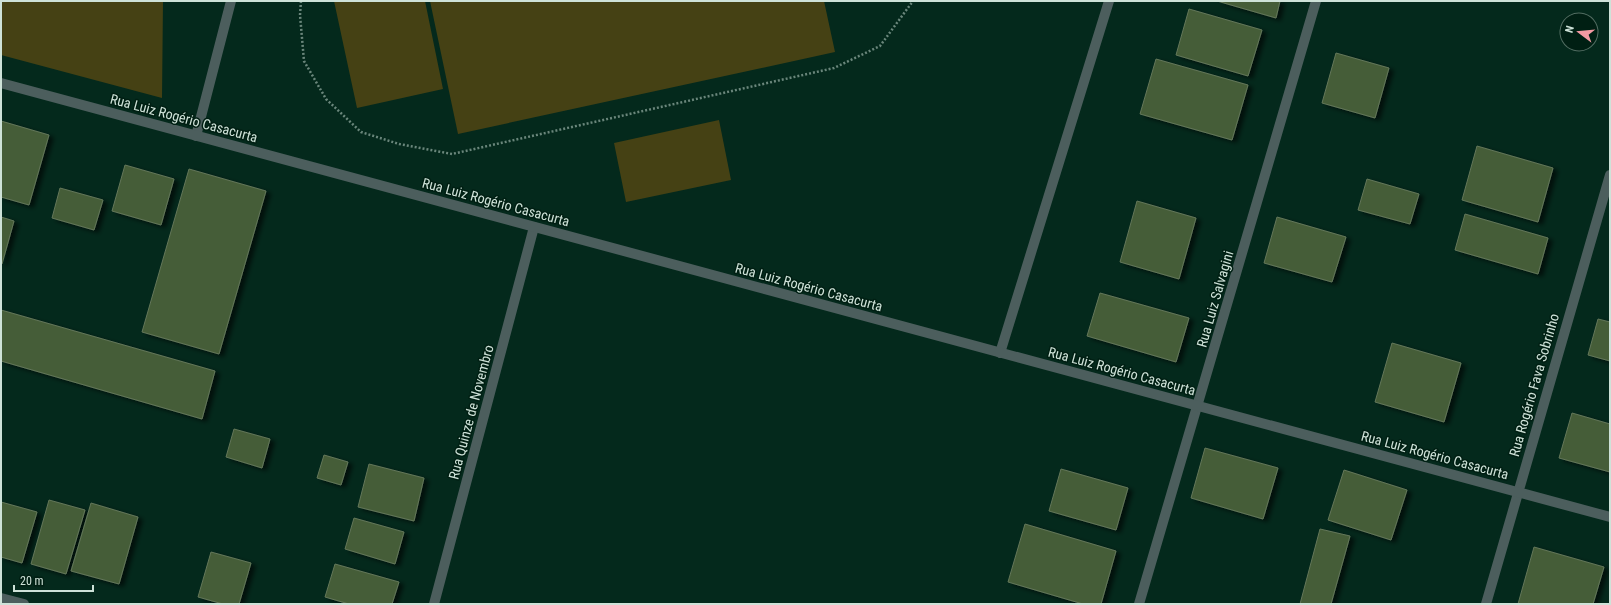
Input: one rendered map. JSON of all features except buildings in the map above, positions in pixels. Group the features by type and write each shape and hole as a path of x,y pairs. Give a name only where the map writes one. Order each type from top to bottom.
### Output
{"street":[{"path":"196,136 231,1"},
{"path":"1000,353 1109,1"},
{"name":"Rua Luiz Salvagini","path":"1139,604 1199,406 1316,1"},
{"name":"Rua Luiz Rogério Casacurta","path":"1,83 1610,517"},
{"name":"Rua Rogério Fava Sobrinho","path":"1486,604 1610,175"},
{"name":"Rua Quinze de Novembro","path":"434,604 534,227"},
{"path":"1,598 24,604"}],"path":[{"path":"301,1 300,15 304,61 326,99 361,132 399,144 452,154 834,68 880,46 913,1"}],"shaded area":[{"path":"2,1 163,1 162,98 1,55"},
{"path":"334,1 425,1 443,89 357,108"},
{"path":"430,1 824,1 835,52 458,134"},
{"path":"719,120 731,180 626,202 614,143"}]}
